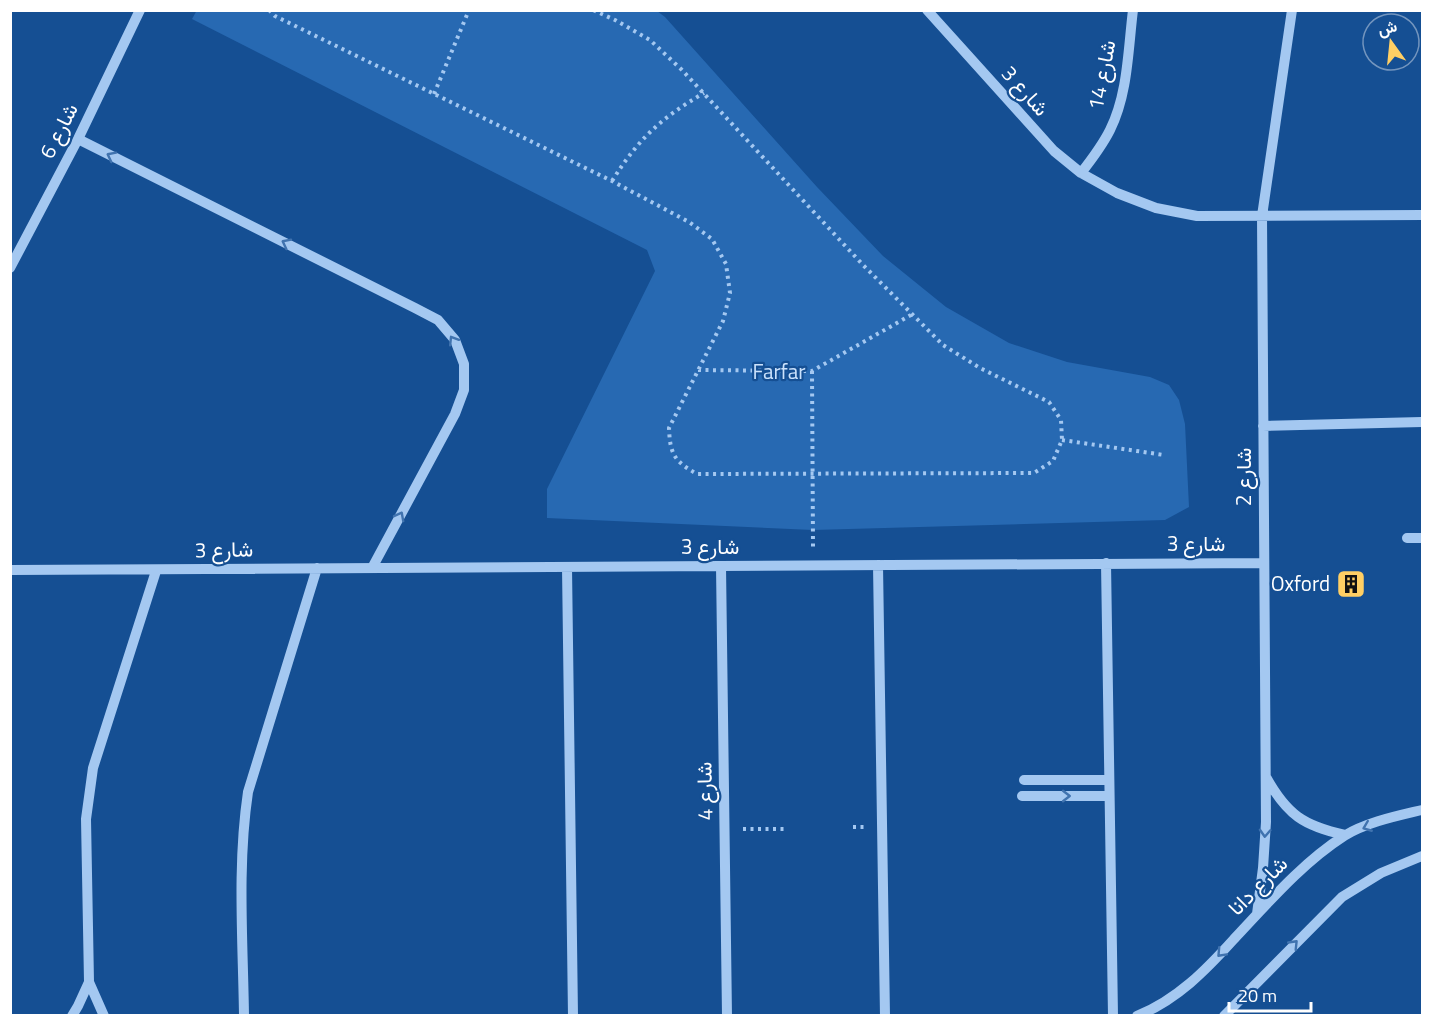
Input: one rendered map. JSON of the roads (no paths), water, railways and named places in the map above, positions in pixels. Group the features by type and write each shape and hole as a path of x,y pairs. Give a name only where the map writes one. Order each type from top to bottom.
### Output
{"street":[{"name":"شارع 6","path":"10,268 78,139 140,10"},
{"name":"شارع 3","path":"927,10 1054,151 1081,172 1117,193 1156,208 1197,216 1422,215"},
{"name":"شارع 14","path":"1081,172 1102,144 1120,104 1133,10"},
{"name":"شارع 2","path":"1257,914 1266,822 1262,216 1292,10"},
{"path":"78,139 438,320 455,340 464,364 464,390 454,414 372,568"},
{"path":"1263,426 1422,422"},
{"path":"1407,538 1422,538"},
{"path":"1106,563 1113,1016"},
{"name":"شارع 3","path":"10,570 156,571 317,568 1264,563"},
{"path":"878,565 885,1016"},
{"name":"شارع 4","path":"721,566 727,1016"},
{"path":"567,567 573,1016"},
{"path":"244,1016 242,857 243,824 248,792 317,568"},
{"path":"72,1016 88,982 86,819 93,768 156,571"},
{"name":"شارع 2","path":"1265,774 1277,798 1296,817 1319,830 1345,835"},
{"path":"1024,780 1109,780"},
{"path":"1022,796 1109,796"},
{"name":"شارع دانا","path":"1137,1016 1179,993 1207,969 1300,871 1345,835 1385,819 1422,810"},
{"path":"1224,1016 1342,897 1381,873 1422,856"},
{"path":"88,982 105,1016"}],"place":[{"name":"Oxford","path":"1351,584"}],"park label":[{"name":"Farfar","path":"779,372"}]}
